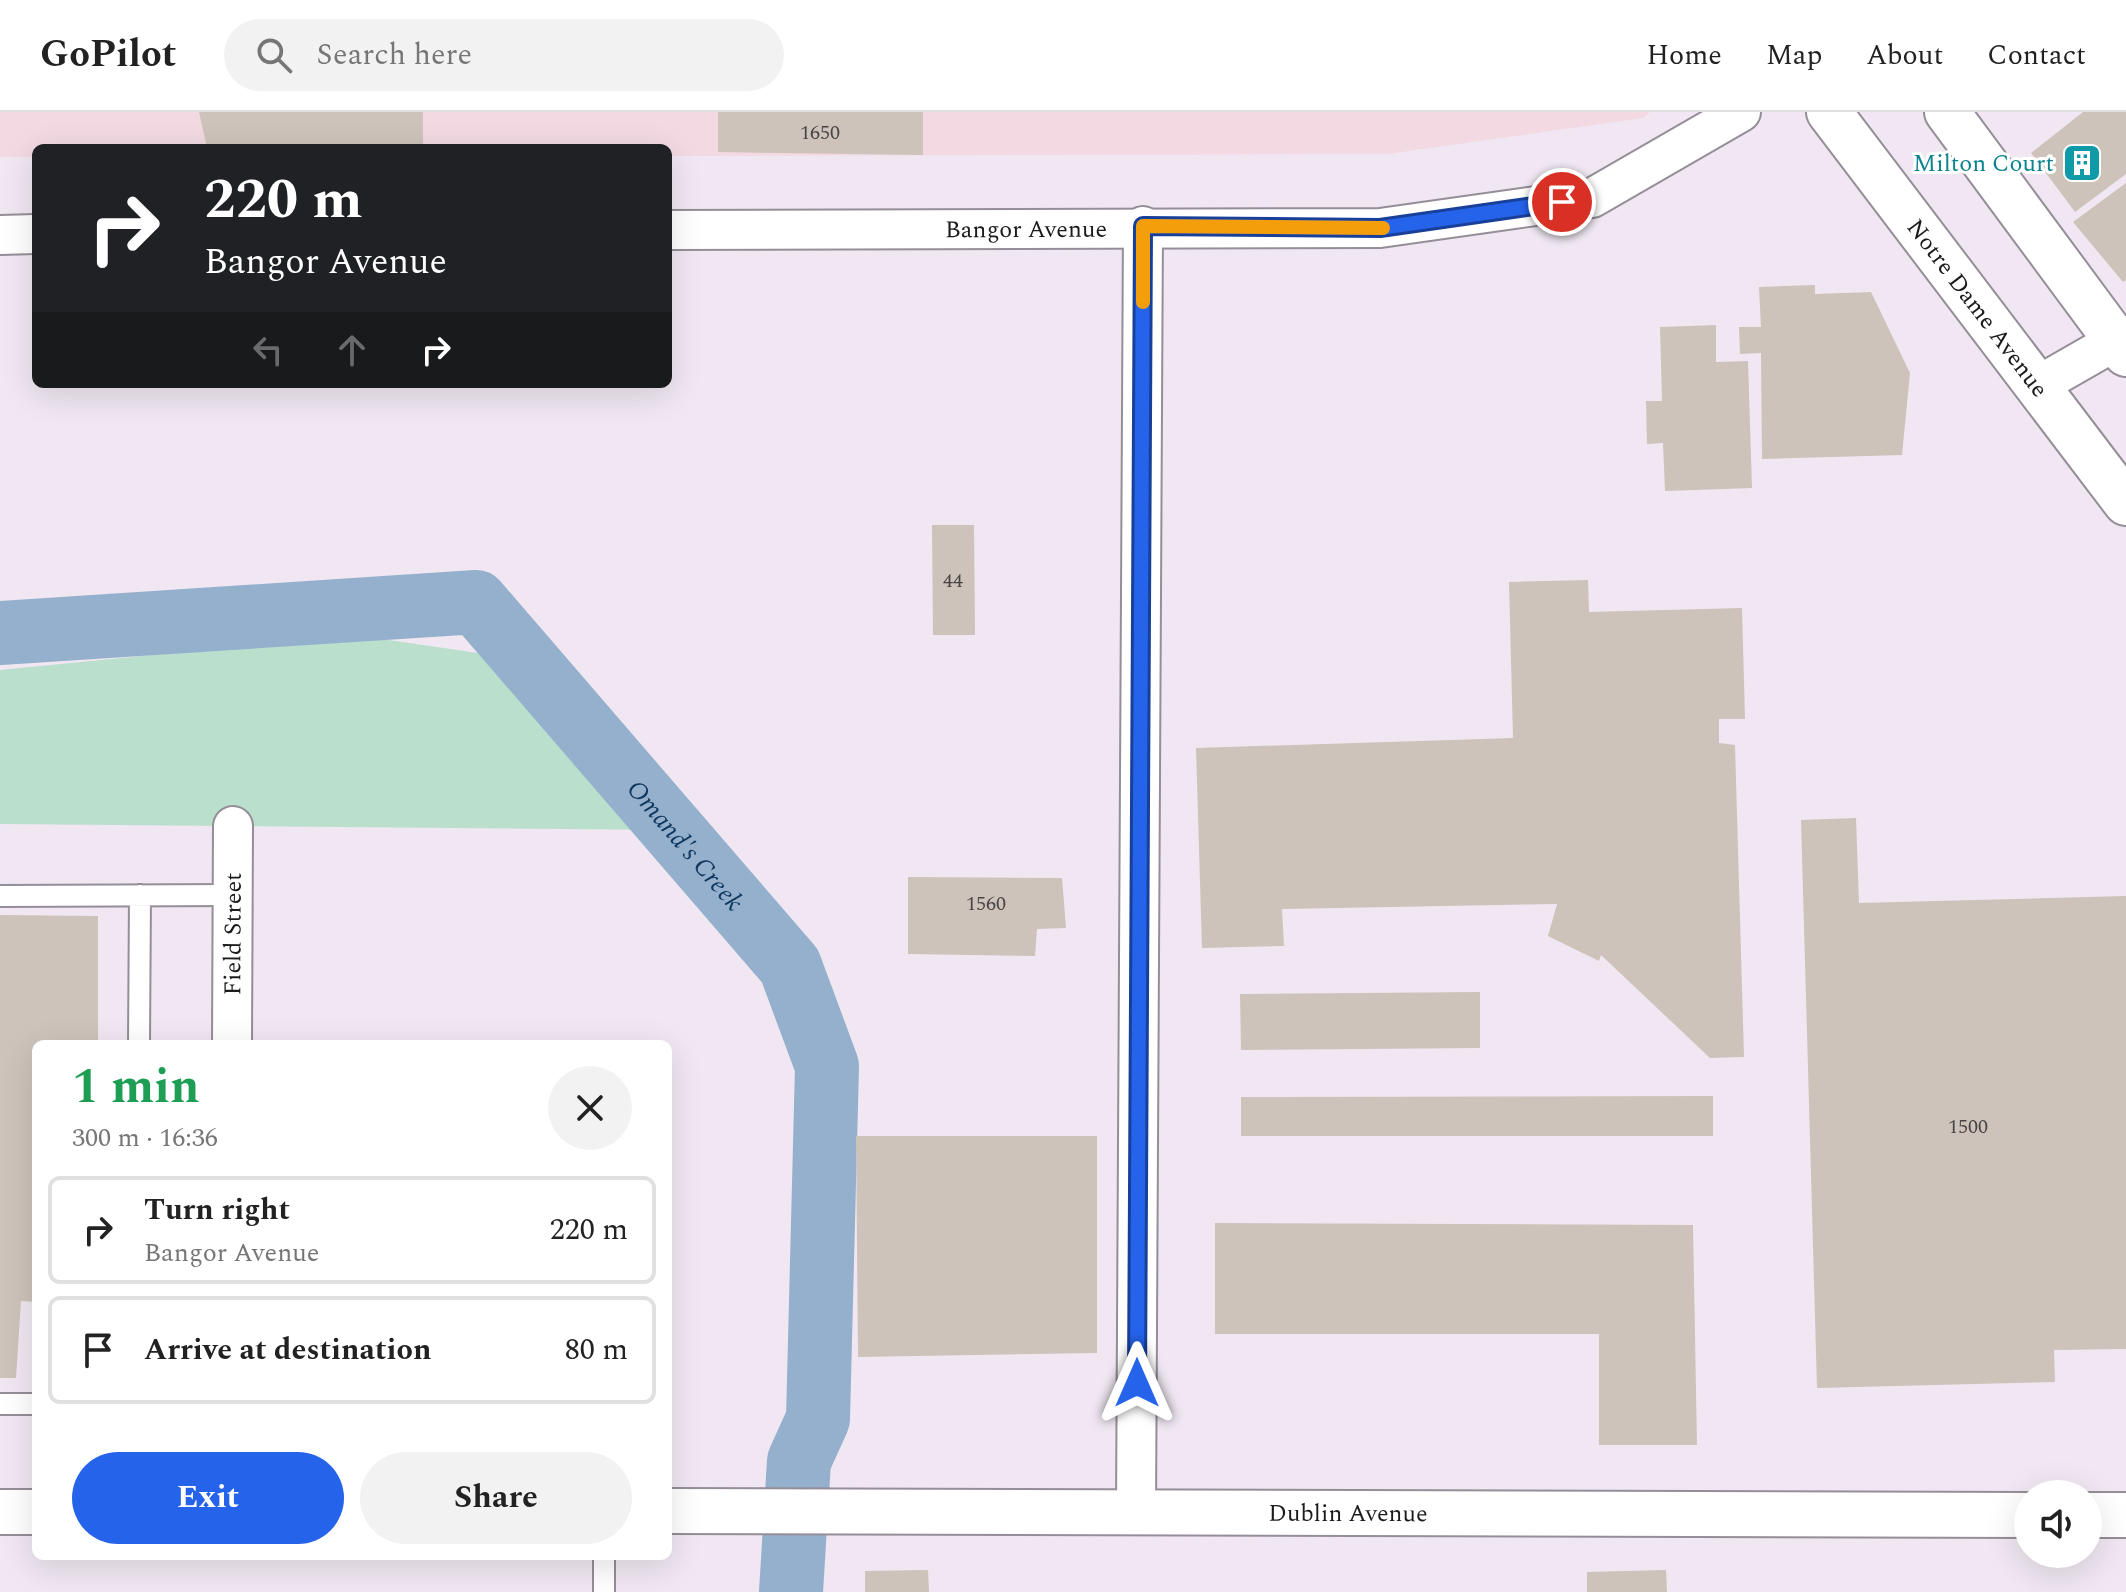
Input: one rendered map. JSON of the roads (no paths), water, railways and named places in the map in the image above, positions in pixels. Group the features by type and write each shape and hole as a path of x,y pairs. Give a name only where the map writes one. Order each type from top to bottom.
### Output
{"main road":[{"name":"Notre Dame Avenue","path":"1829,112 2126,503"},
{"path":"1947,112 2123,344"},
{"name":"Dublin Avenue","path":"672,1511 2014,1515"},
{"path":"0,1512 32,1512"},
{"path":"2102,1515 2126,1515"}],"street":[{"name":"Bangor Avenue","path":"672,230 1143,226 1380,228 1592,198 1741,112"},
{"path":"1136,1512 1143,226"},
{"path":"0,235 32,234"},
{"path":"2037,386 2123,344"},
{"name":"Field Street","path":"232,1040 233,826"}],"lane":[{"path":"139,1040 140,895"},
{"path":"0,896 233,895"},
{"path":"0,1404 32,1404"},
{"path":"604,1560 604,1592"}],"waterway":[{"name":"Omand's Creek","path":"0,633 476,602 790,966 827,1066 818,1419 799,1461 791,1592"}],"place":[{"name":"Milton Court","path":"2082,163"}]}
